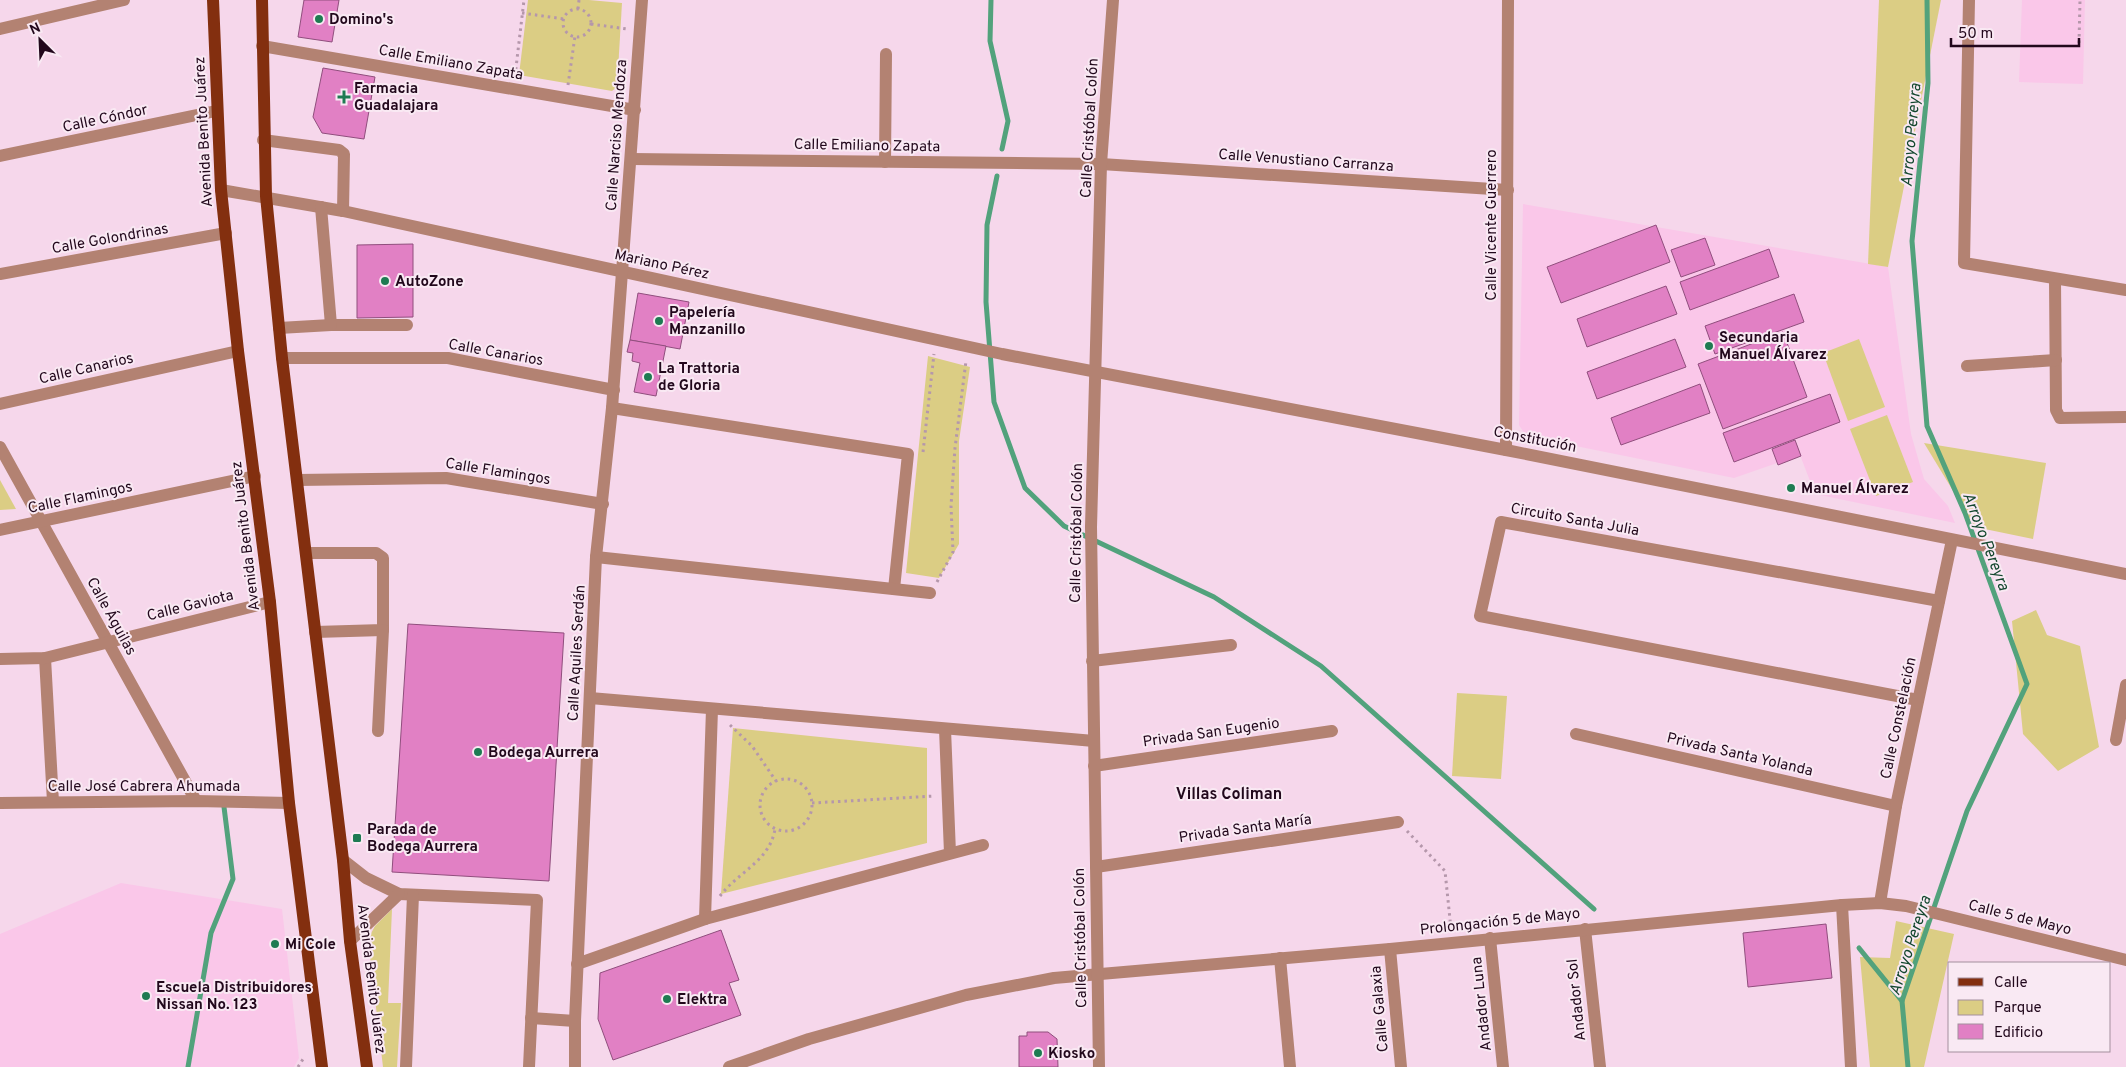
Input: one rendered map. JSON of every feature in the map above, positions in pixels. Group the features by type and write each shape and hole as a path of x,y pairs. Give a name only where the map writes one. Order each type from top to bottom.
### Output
{"main road":[{"name":"Avenida Benito Juárez","path":"213,0 216,111 221,190 238,351 270,602 289,803 322,1067"},
{"name":"Avenida Benito Juárez","path":"262,0 263,140 266,196 282,358 343,860 350,941 367,1067"}],"street":[{"path":"0,28 124,0"},
{"name":"Calle Narciso Mendoza","path":"621,272 632,159 642,0"},
{"name":"Calle Cristóbal Colón","path":"1099,1067 1091,527 1101,164 1113,0"},
{"name":"Calle Vicente Guerrero","path":"1506,450 1508,0"},
{"path":"1968,0 1964,263 2126,290"},
{"name":"Calle Emiliano Zapata","path":"262,46 635,110"},
{"path":"885,162 886,54"},
{"name":"Calle Cóndor","path":"0,156 216,111"},
{"path":"263,140 339,150 344,154 343,211"},
{"name":"Calle Emiliano Zapata","path":"632,159 1101,164"},
{"name":"Calle Venustiano Carranza","path":"1101,164 1508,190"},
{"name":"Mariano Pérez","path":"221,190 266,196 343,211 1002,354 1096,371"},
{"path":"321,208 331,325"},
{"name":"Calle Golondrinas","path":"0,274 226,233"},
{"name":"Calle Aquiles Serdán","path":"575,1067 575,1021 596,557 614,390 621,272"},
{"path":"2055,279 2056,410 2060,418 2126,417"},
{"path":"279,328 331,325 406,325"},
{"name":"Calle Canarios","path":"0,404 238,351"},
{"name":"Calle Canarios","path":"282,358 448,358 614,390"},
{"path":"1967,366 2056,360"},
{"name":"Constitución","path":"1096,371 1506,450 2126,574"},
{"path":"612,408 908,454 894,589"},
{"name":"Calle Águilas","path":"0,447 196,801"},
{"name":"Calle Flamingos","path":"0,530 41,523 254,476"},
{"name":"Calle Flamingos","path":"297,480 446,478 603,504"},
{"name":"Circuito Santa Julia","path":"1918,700 1480,616 1501,522 1939,601"},
{"name":"Calle Constelación","path":"1880,904 1896,806 1952,540"},
{"path":"306,553 376,553 383,558 378,731"},
{"path":"596,557 930,593"},
{"name":"Calle Gaviota","path":"0,659 45,658 270,602"},
{"path":"315,632 382,630"},
{"path":"1092,661 1231,645"},
{"path":"45,658 53,802"},
{"path":"2116,740 2126,685"},
{"path":"590,698 1094,741"},
{"path":"705,919 712,709"},
{"path":"945,729 950,853"},
{"name":"Privada San Eugenio","path":"1094,766 1332,731"},
{"name":"Privada Santa Yolanda","path":"1576,734 1896,806"},
{"name":"Calle José Cabrera Ahumada","path":"0,803 196,801 289,803"},
{"name":"Privada Santa María","path":"1096,866 1398,822"},
{"path":"578,964 705,919 983,845"},
{"path":"343,860 366,878 399,894 537,900 529,1067"},
{"path":"350,941 399,894"},
{"path":"406,1067 413,895"},
{"name":"Prolongación 5 de Mayo","path":"729,1067 809,1040 966,995 1054,978 1390,949 1842,905 1880,904 1906,906"},
{"path":"1842,905 1851,1067"},
{"name":"Calle 5 de Mayo","path":"1906,906 2126,960"},
{"name":"Andador Sol","path":"1585,929 1600,1067"},
{"name":"Andador Luna","path":"1490,938 1503,1067"},
{"name":"Calle Galaxia","path":"1390,949 1401,1067"},
{"path":"1280,958 1290,1067"},
{"path":"531,1018 575,1021"}],"path":[{"path":"513,89 524,0"},
{"path":"578,9 579,0"},
{"path":"2079,43 2080,0"},
{"path":"578,9 589,16 591,24 584,35 575,36 564,29 564,19 569,11 578,9"},
{"path":"522,13 564,19"},
{"path":"591,24 640,30"},
{"path":"566,97 575,36"},
{"path":"908,454 923,456 936,339"},
{"path":"930,593 953,552 951,506 955,448 971,347"},
{"path":"712,709 752,746 776,780"},
{"path":"784,778 800,782 807,788 812,803 811,812 801,826 793,830 776,829 763,817 760,800 768,785 784,778"},
{"path":"812,803 948,795"},
{"path":"1398,822 1446,870 1452,942"},
{"path":"705,919 732,882 760,861 770,846 776,829"},
{"path":"298,1067 305,1056"}],"shaded area":[{"path":"2022,0 2085,0 2083,84 2019,82"},
{"name":"Secundaria Manuel Álvarez","path":"1523,204 1888,267 1911,434 1924,479 1948,506 1955,523 1815,494 1800,455 1734,478 1526,436 1519,425"},
{"name":"Escuela Distribuidores Nissan No. 123","path":"121,883 282,909 299,1058 294,1067 0,1067 0,934"}],"green space":[{"path":"528,0 589,0 622,3 617,87 612,91 519,75"},
{"path":"1879,0 1941,0 1888,267 1868,264"},
{"path":"1859,339 1885,407 1848,421 1823,353"},
{"path":"928,356 970,367 959,441 959,544 939,578 906,573"},
{"path":"1887,415 1913,482 1876,496 1850,429"},
{"path":"1924,443 2046,463 2033,539 1975,527"},
{"path":"0,480 16,509 0,510"},
{"path":"2036,610 2047,635 2080,646 2099,747 2058,771 2023,734 2012,621"},
{"path":"1457,693 1507,696 1501,779 1452,776"},
{"path":"733,728 927,748 927,843 721,894"},
{"path":"392,909 388,1003 401,1003 397,1067 383,1067 368,939 375,926"},
{"path":"1896,921 1954,934 1924,1067 1870,1067 1860,957 1890,958"}],"building":[{"name":"Domino's","path":"304,0 339,0 332,42 298,37"},
{"name":"Farmacia Guadalajara","path":"323,68 375,77 364,139 322,133 313,117"},
{"path":"1656,225 1670,262 1561,303 1547,267"},
{"path":"1705,238 1715,265 1681,277 1671,250"},
{"name":"AutoZone","path":"413,244 413,317 357,318 357,245"},
{"path":"1769,249 1779,277 1690,310 1680,282"},
{"path":"1666,286 1677,314 1587,347 1577,319"},
{"name":"Papelería Manzanillo","path":"638,293 689,302 680,349 630,340"},
{"path":"1794,294 1804,322 1715,354 1705,326"},
{"path":"1783,332 1807,397 1723,429 1698,364"},
{"path":"1675,339 1686,367 1597,399 1587,372"},
{"name":"La Trattoria de Gloria","path":"630,340 666,346 656,396 634,392 640,363 632,361 633,353 627,352"},
{"path":"1700,384 1710,413 1621,445 1611,418"},
{"path":"1830,394 1840,422 1734,462 1723,433"},
{"path":"1795,440 1801,456 1778,465 1772,449"},
{"name":"Bodega Aurrera","path":"408,624 564,633 549,881 392,872"},
{"path":"1826,924 1832,978 1748,987 1743,933"},
{"name":"Elektra","path":"721,930 739,980 729,983 741,1015 613,1060 598,1019 600,973"},
{"name":"Kiosko","path":"1027,1032 1048,1032 1057,1039 1058,1067 1019,1067 1019,1036 1027,1036"}],"waterway":[{"path":"991,0 990,41 1008,121 1002,149"},
{"name":"Arroyo Pereyra","path":"1908,1067 1902,1001 1967,811 2027,684 1965,513 1927,426 1912,241 1928,83 1927,0"},
{"path":"997,176 987,225 986,302 994,402 1025,488 1064,526 1214,597 1321,666 1594,909"},
{"path":"188,1067 211,933 233,879 224,807"},
{"path":"1859,948 1902,1001"}],"place":[{"name":"Domino's","path":"319,19"},
{"name":"Farmacia Guadalajara","path":"344,97"},
{"name":"AutoZone","path":"385,281"},
{"name":"Papelería Manzanillo","path":"659,321"},
{"name":"Secundaria Manuel Álvarez","path":"1709,346"},
{"name":"La Trattoria de Gloria","path":"648,377"},
{"name":"Manuel Álvarez","path":"1791,488"},
{"name":"Bodega Aurrera","path":"478,752"},
{"name":"Parada de Bodega Aurrera","path":"357,838"},
{"name":"Mi Cole","path":"275,944"},
{"name":"Escuela Distribuidores Nissan No. 123","path":"146,996"},
{"name":"Elektra","path":"667,999"},
{"name":"Kiosko","path":"1038,1053"}],"district":[{"name":"Villas Coliman","path":"1229,793"}]}
